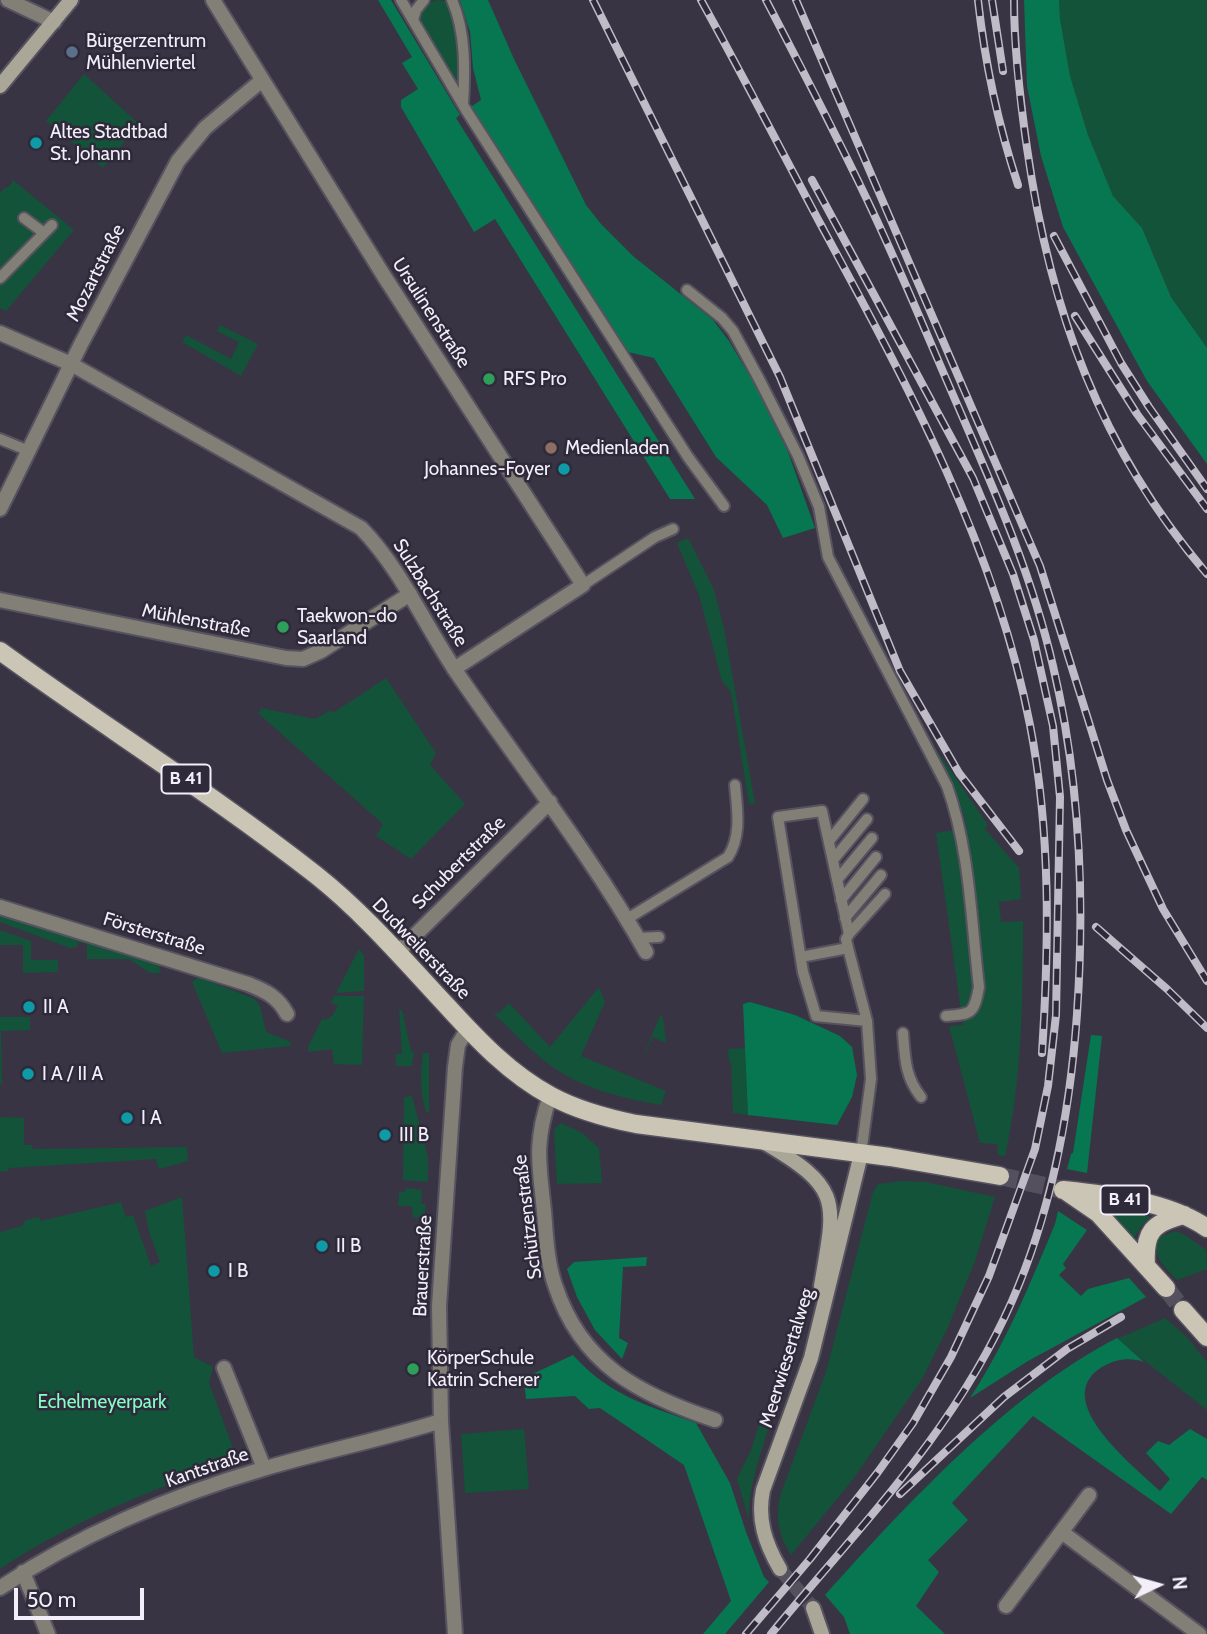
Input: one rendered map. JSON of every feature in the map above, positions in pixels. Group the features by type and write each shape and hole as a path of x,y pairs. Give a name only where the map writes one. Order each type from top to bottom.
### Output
{"main road":[{"path":"0,86 71,0"},
{"name":"Dudweilerstraße","path":"0,651 286,852 330,888 508,1066 550,1096 572,1106 624,1122 861,1154"},
{"path":"763,1142 809,1171 830,1202 831,1229 820,1293 822,1319"},
{"name":"B 41","path":"861,1154 1000,1176"},
{"name":"Meerwiesertalweg","path":"780,1569 763,1532 761,1502 811,1358 861,1154"},
{"name":"B 41","path":"1166,1288 1098,1213 1064,1190 1084,1191 1184,1215 1207,1228"},
{"name":"B 41","path":"1146,1265 1145,1243 1152,1230 1168,1219 1184,1215"},
{"path":"1194,1318 1207,1338"},
{"path":"813,1608 822,1634"}],"street":[{"path":"8,0 54,22"},
{"name":"Ursulinenstraße","path":"213,0 261,81 583,585"},
{"name":"Mozartstraße","path":"0,509 71,364 178,161 205,128 261,81"},
{"name":"Sulzbachstraße","path":"0,333 71,364 361,528 393,566 454,668 577,840 646,952"},
{"path":"454,668 583,585"},
{"name":"Mühlenstraße","path":"0,600 286,659 303,659 321,651 410,594"},
{"name":"Schubertstraße","path":"397,953 550,802"},
{"name":"Försterstraße","path":"0,907 257,987 280,1002 287,1014"},
{"name":"Brauerstraße","path":"455,1634 441,1420 439,1306 458,1045 468,1028"},
{"name":"Schützenstraße","path":"550,1096 541,1121 539,1157 551,1268 555,1285 573,1325 598,1359 624,1380 663,1401 715,1420"},
{"path":"224,1368 264,1468"},
{"name":"Kantstraße","path":"0,1588 97,1534 162,1503 264,1468 441,1420"},
{"path":"1006,1606 1089,1495"},
{"path":"1063,1533 1199,1634"},
{"path":"23,1573 48,1634"}],"lane":[{"path":"401,0 463,104 688,457 724,506"},
{"path":"413,20 416,10 424,0"},
{"path":"452,0 464,54 463,104"},
{"path":"0,278 48,229 24,218"},
{"path":"687,290 722,318 733,331 759,379 798,456 819,507 828,557 947,786 963,847 979,987 974,1010 968,1014 946,1016"},
{"path":"0,439 29,451"},
{"path":"583,585 673,528"},
{"path":"627,919 728,857 736,842 738,826 735,785"},
{"path":"829,841 863,799"},
{"path":"849,934 822,811 778,817 801,957 816,1016 867,1021"},
{"path":"833,860 867,819"},
{"path":"837,880 872,838"},
{"path":"841,900 876,857"},
{"path":"845,918 881,875"},
{"path":"861,1154 871,1088 867,1021 846,939 885,894"},
{"path":"638,938 659,937"},
{"path":"801,957 848,948"},
{"path":"903,1034 906,1071 921,1097"}],"green space":[{"path":"378,0 391,0 460,115 456,118 695,499 670,499 495,219 474,232 401,107 401,100 418,89 402,63 412,57"},
{"path":"437,0 445,1 455,20 459,42 458,88 421,21 420,14 426,4"},
{"path":"460,0 488,0 586,205 633,256 713,320 729,341 754,383 788,452 815,528 783,538 767,505 716,457 654,358 619,350 466,110 481,100 473,68 470,32"},
{"path":"1024,0 1059,0 1070,76 1088,135 1113,196 1142,228 1171,297 1207,348 1207,464 1147,381 1063,227 1041,156 1027,86"},
{"path":"1059,0 1207,0 1207,348 1171,297 1142,228 1113,196 1088,135 1070,76"},
{"path":"84,74 139,124 103,168 46,121"},
{"path":"13,180 74,230 6,311 0,308 0,193 10,186"},
{"path":"220,325 258,344 241,376 182,342 186,335 231,359 239,342 217,331"},
{"path":"688,538 714,590 724,628 755,803 749,804 731,692 722,681 699,595 677,543"},
{"path":"386,678 436,753 430,765 465,804 411,859 376,836 383,824 259,714 261,708 315,719 331,710 333,713"},
{"path":"924,732 988,825 985,829 1019,868 1021,899 999,902 1001,922 1023,921 1018,1069 1005,1156 998,1155 997,1144 980,1143 949,1026 963,1025 936,833 967,828 954,790"},
{"path":"0,916 99,942 159,962 160,973 150,973 129,959 87,959 87,944 77,942 77,947 70,948 0,922"},
{"path":"0,930 31,941 31,960 58,960 58,972 23,973 23,945 0,945"},
{"path":"359,949 364,955 364,991 336,993"},
{"path":"198,977 255,999 260,1006 266,1032 291,1042 290,1046 222,1053 192,982"},
{"path":"599,987 605,1002 581,1056 666,1091 661,1105 603,1091 562,1073 535,1053 494,1014 509,1003 550,1047"},
{"path":"334,996 364,996 362,1065 334,1064 332,1049 308,1052 322,1019 326,1020 333,1015 338,1005 331,1003"},
{"path":"750,1002 795,1015 840,1036 852,1047 857,1075 852,1097 837,1125 748,1115 743,1004"},
{"path":"399,1010 402,1010 411,1051 414,1052 412,1066 396,1066 396,1054 402,1054"},
{"path":"660,1016 663,1017 666,1043 653,1037 640,1064"},
{"path":"0,1017 30,1017 30,1030 1,1031 2,1084 0,1084"},
{"path":"1091,1035 1102,1036 1087,1173 1067,1169 1073,1153"},
{"path":"745,1048 748,1115 733,1113 728,1049"},
{"path":"423,1053 429,1053 429,1112 426,1112 422,1090"},
{"path":"412,1096 428,1158 428,1182 403,1180 404,1097"},
{"path":"0,1117 24,1118 24,1145 32,1145 33,1149 187,1147 188,1161 159,1169 156,1159 9,1168 8,1171 0,1172"},
{"path":"561,1123 582,1133 599,1148 602,1183 557,1184 554,1129"},
{"path":"926,1182 995,1197 975,1261 948,1327 922,1379 854,1478 791,1555 779,1525 781,1493 826,1372 873,1192 878,1184"},
{"path":"405,1188 422,1190 421,1204 426,1204 424,1217 413,1218 412,1206 398,1206 399,1192 405,1192"},
{"name":"Echelmeyerpark","path":"182,1197 194,1357 213,1367 209,1383 236,1456 229,1463 140,1496 82,1522 0,1569 0,1232 22,1226 26,1220 39,1217 41,1221 121,1202 126,1217 133,1215 151,1266 160,1262 145,1211"},
{"path":"1115,1208 1150,1217 1133,1240 1109,1213"},
{"path":"1058,1211 1087,1230 1063,1264 1066,1268 1059,1275 1081,1296 1088,1289 1129,1278 1146,1297 1028,1361 970,1398 1017,1313"},
{"path":"1175,1231 1206,1250 1207,1269 1177,1280 1164,1265 1158,1255 1157,1243 1160,1237"},
{"path":"647,1257 646,1266 623,1267 619,1338 628,1343 622,1359 595,1330 577,1297 567,1269 574,1262"},
{"path":"1165,1318 1186,1336 1207,1362 1207,1410 1117,1339"},
{"path":"1117,1338 1144,1362 1128,1359 1102,1367 1088,1381 1085,1397 1090,1415 1117,1450 1160,1491 1170,1479 1146,1453 1158,1441 1169,1445 1190,1429 1207,1439 1207,1480 1202,1477 1171,1514 1033,1416 952,1503 968,1520 928,1560 939,1572 916,1606 945,1634 850,1634 844,1617 825,1595 961,1453 1037,1389 1077,1361"},
{"path":"573,1355 615,1390 696,1423 730,1483 746,1532 764,1577 769,1582 725,1634 703,1634 731,1601 684,1465 600,1408 589,1409 575,1396 526,1399 524,1378"},
{"path":"759,1425 768,1429 752,1485 749,1520 737,1479"},
{"path":"524,1429 529,1489 465,1493 461,1434"}],"tunnel":[{"path":"1000,1176 1063,1190"},
{"path":"1166,1288 1183,1310"},
{"path":"780,1569 813,1608"}],"railway":[{"path":"593,0 780,377 900,671 959,773 1019,851"},
{"path":"701,0 916,406 945,467 995,593 1030,725 1042,806 1047,930 1042,1053"},
{"path":"766,0 891,251 1020,556 1043,629 1062,709 1075,795 1080,883 1077,1014 1070,1088 1057,1161 1026,1267 989,1348 934,1435 771,1634"},
{"path":"796,0 1040,566 1107,780 1126,830 1163,909 1207,981"},
{"path":"978,0 993,94 1018,185"},
{"path":"992,0 1003,71"},
{"path":"1014,0 1018,74 1027,148 1050,266 1066,321 1109,427 1169,526 1207,574"},
{"path":"746,1634 810,1559 878,1472 913,1423 951,1357 989,1276 1035,1149 1048,1086 1056,1015 1060,797 1053,726 1034,640 1013,574 973,478 812,180"},
{"path":"1054,236 1121,363 1207,489"},
{"path":"1075,316 1137,414 1207,509"},
{"path":"1096,927 1207,1028"},
{"path":"900,1494 1004,1397 1067,1349 1121,1317"}],"place":[{"name":"Bürgerzentrum Mühlenviertel","path":"72,52"},
{"name":"Altes Stadtbad St. Johann","path":"36,143"},
{"name":"RFS Pro","path":"489,379"},
{"name":"Medienladen","path":"551,448"},
{"name":"Johannes-Foyer","path":"564,469"},
{"name":"Taekwon-do Saarland","path":"283,627"},
{"name":"II A","path":"29,1007"},
{"name":"I A / II A","path":"28,1074"},
{"name":"I A","path":"127,1118"},
{"name":"III B","path":"385,1135"},
{"name":"II B","path":"322,1246"},
{"name":"I B","path":"214,1271"},
{"name":"KörperSchule Katrin Scherer","path":"413,1369"}]}
